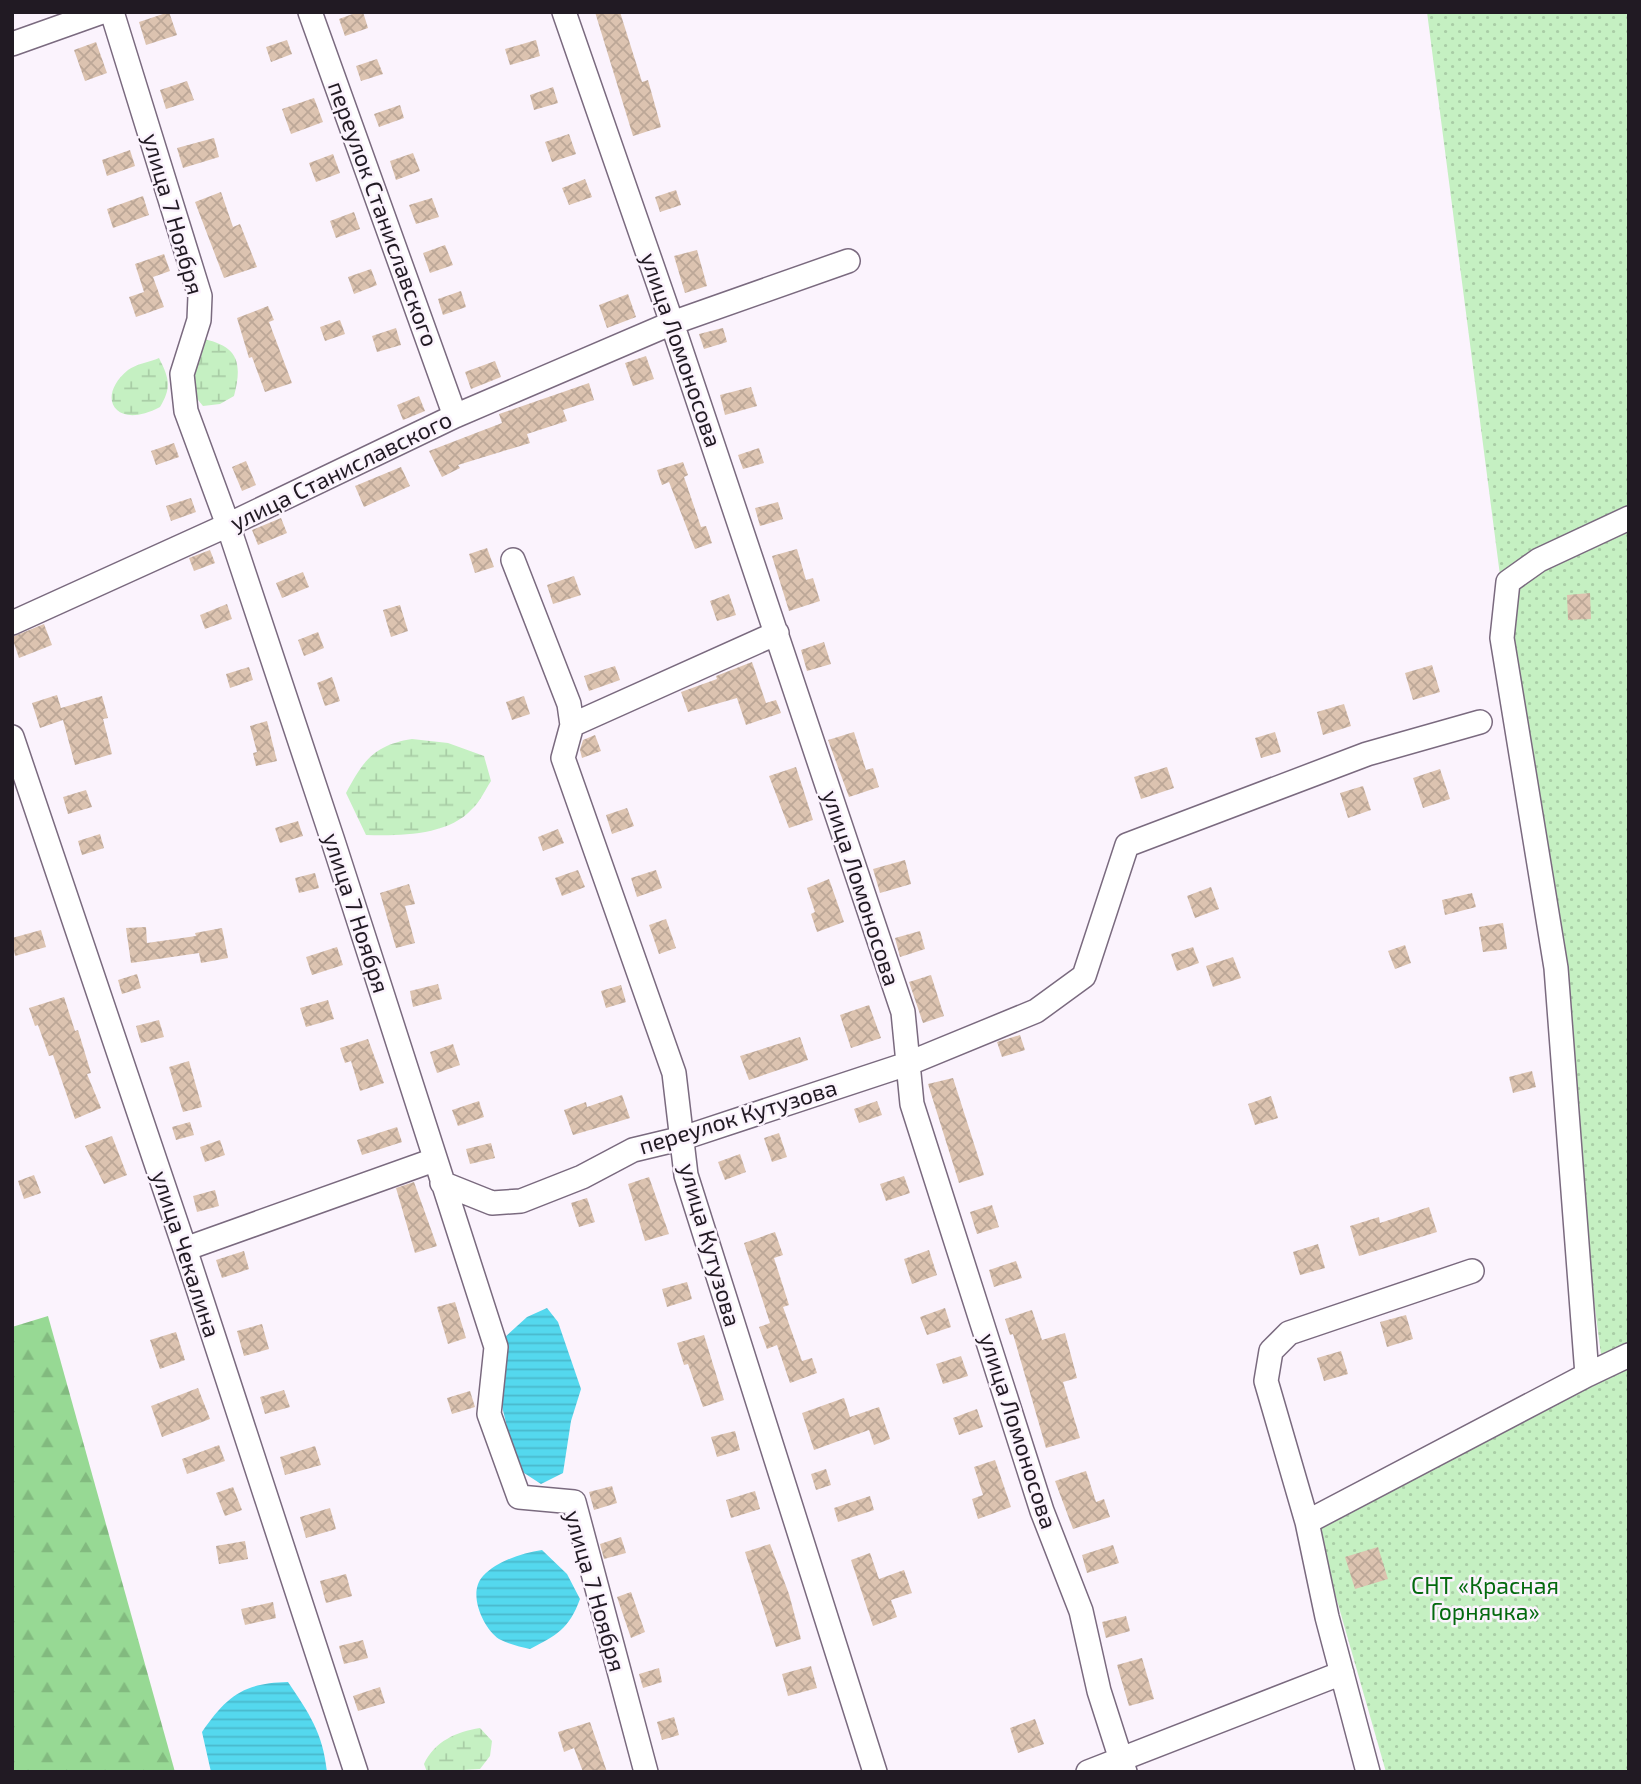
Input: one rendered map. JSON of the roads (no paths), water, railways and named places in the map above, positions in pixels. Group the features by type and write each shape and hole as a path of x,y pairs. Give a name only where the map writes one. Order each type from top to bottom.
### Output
{"street":[{"path":"12,44 102,12"},
{"name":"улица 7 Ноября","path":"112,12 201,296 199,320 181,374 186,411 228,526 333,841 496,1347 489,1414 519,1497 573,1502 646,1772"},
{"name":"переулок Станиславского","path":"310,12 455,416"},
{"name":"улица Ломоносова","path":"564,12 777,633 902,1012 912,1104 1042,1511 1081,1611 1099,1691 1123,1766"},
{"name":"улица Станиславского","path":"12,623 228,526 455,416 672,323 848,261"},
{"path":"1587,1375 1556,968 1502,638 1508,582 1539,560 1629,518"},
{"name":"улица Кутузова","path":"513,560 569,704 572,725 563,758 674,1073 686,1175 875,1772"},
{"path":"572,725 777,633"},
{"name":"переулок Кутузова","path":"442,1183 492,1203 521,1201 582,1177 633,1150 682,1138 906,1064 1036,1011 1084,976 1127,845 1367,754 1480,722"},
{"name":"улица Чекалина","path":"12,737 186,1249 356,1772"},
{"path":"186,1249 434,1160"},
{"path":"1368,1772 1307,1522 1266,1381 1271,1351 1289,1333 1472,1270"},
{"path":"1307,1522 1629,1355"},
{"path":"1088,1772 1123,1766 1342,1673"}],"water":[{"path":"547,1308 558,1322 581,1389 571,1421 563,1473 541,1484 521,1471 515,1460 500,1398 504,1338 527,1317"},
{"path":"542,1550 567,1574 580,1599 571,1618 561,1630 530,1649 506,1642 493,1634 479,1610 476,1591 483,1576 495,1566"},
{"path":"288,1682 314,1724 327,1772 211,1772 202,1732 220,1709 248,1689"}],"park label":[{"name":"СНТ «Красная Горнячка»","path":"1485,1599"}]}
